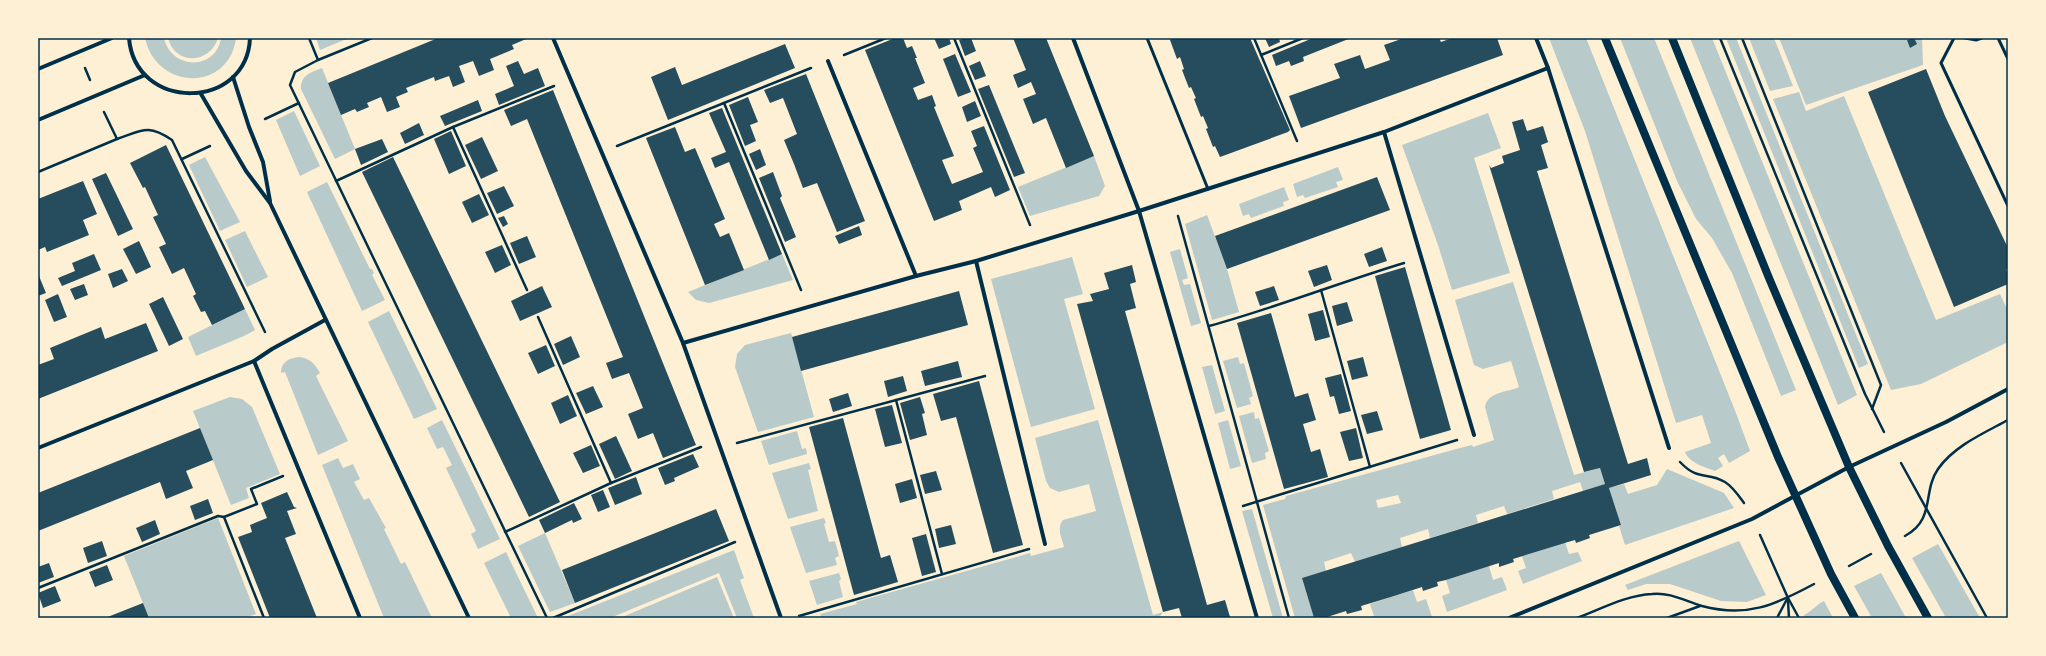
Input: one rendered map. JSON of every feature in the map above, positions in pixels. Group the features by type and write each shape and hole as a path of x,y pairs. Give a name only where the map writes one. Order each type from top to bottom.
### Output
{"main road":[{"path":"1605,38 1776,451 1797,495 1831,574 1855,618"},
{"path":"1672,38 1769,278 1849,467 1888,546 1928,618"}],"street":[{"path":"38,69 78,54 112,38"},
{"path":"129,38 132,54 145,75 156,85 170,91 185,94 201,94 218,88 233,77 246,57 250,39 255,38"},
{"path":"554,38 683,343 781,618"},
{"path":"1073,38 1139,212 1257,618"},
{"path":"1536,38 1548,68 1669,448"},
{"path":"828,61 916,276"},
{"path":"683,343 916,276 976,261 1139,212 1384,132 1548,68"},
{"path":"38,120 145,75"},
{"path":"233,77 249,127 263,162 270,203"},
{"path":"201,94 246,171 270,203 469,618"},
{"path":"1384,132 1474,435"},
{"path":"976,261 1045,544"},
{"path":"38,448 254,361 272,349 325,320"},
{"path":"254,361 360,618"},
{"path":"1509,618 1752,519 1849,467 1892,447 2008,388"}],"lane":[{"path":"1148,38 1208,189"},
{"path":"1954,38 1941,63 2008,206"},
{"path":"1965,38 1976,40 1982,38"},
{"path":"1998,38 2008,58"}],"path":[{"path":"309,38 318,60"},
{"path":"372,38 318,60 295,72 290,85 546,618"},
{"path":"875,43 886,38"},
{"path":"954,38 1036,243"},
{"path":"1254,38 1304,158"},
{"path":"1261,55 1303,38"},
{"path":"1720,38 1872,409 1987,618"},
{"path":"1742,38 1881,385 1872,409"},
{"path":"78,54 117,139"},
{"path":"602,152 795,75"},
{"path":"336,181 453,127 571,79"},
{"path":"724,103 809,307"},
{"path":"453,127 528,290"},
{"path":"38,172 117,139 144,130 158,130 172,140 272,349"},
{"path":"1174,200 1289,618"},
{"path":"1209,326 1263,311 1421,257"},
{"path":"1321,290 1370,466"},
{"path":"538,317 611,483"},
{"path":"720,447 1003,371"},
{"path":"896,400 942,574"},
{"path":"1577,618 1630,598 1654,593 1677,596 1701,606 1746,612 1788,598 1909,534 1920,524 1927,510 1930,488 1937,470 1950,455 1973,439 2008,420"},
{"path":"1227,512 1256,501 1474,435"},
{"path":"505,532 611,483 718,441"},
{"path":"38,588 218,516 224,517 257,504 251,489 299,470"},
{"path":"224,517 264,618"},
{"path":"553,618 752,536"},
{"path":"791,618 1045,544"},
{"path":"1777,618 1788,598"},
{"path":"1788,598 1789,618"},
{"path":"1788,598 1799,618"},
{"path":"1667,618 1701,606"}],"shaded area":[{"path":"145,38 164,38 168,49 175,56 184,61 193,62 203,61 211,56 217,49 221,38 236,38 231,56 220,69 207,76 192,78 177,75 163,68 152,55"},
{"path":"168,38 218,38 214,47 208,53 201,57 193,58 185,57 178,53 172,47"},
{"path":"316,38 349,38 320,50"},
{"path":"1549,38 1586,38 1736,413 1750,451 1729,463 1724,454 1718,458 1723,466 1715,471 1694,462 1685,452 1711,443 1702,415 1676,423 1585,131"},
{"path":"1620,38 1654,38 1796,390 1781,396 1732,273 1712,238 1696,219 1677,181"},
{"path":"1690,38 1712,38 1857,395 1838,405"},
{"path":"1726,38 1736,38 1868,364 1859,368"},
{"path":"1749,38 1774,38 1793,86 1770,91"},
{"path":"1779,38 1922,38 1923,65 1806,105"},
{"path":"322,68 355,149 335,159 301,89 302,80 307,75"},
{"path":"1799,92 1806,111 1844,96 1936,320 2000,294 2008,311 2008,342 1921,384 1891,390 1773,99"},
{"path":"294,111 320,166 300,176 276,120"},
{"path":"1488,113 1501,148 1474,158 1510,273 1452,290 1438,245 1402,145"},
{"path":"1094,156 1105,186 1099,196 1030,216 1018,187"},
{"path":"205,157 240,222 220,231 189,165"},
{"path":"1338,167 1343,180 1336,182 1338,187 1305,198 1303,195 1297,197 1293,184"},
{"path":"327,182 370,269 372,269 374,273 372,275 385,300 362,311 307,192"},
{"path":"1284,187 1289,200 1283,202 1284,206 1251,218 1249,214 1243,216 1239,204"},
{"path":"1207,215 1227,269 1239,312 1212,320 1185,224"},
{"path":"245,231 268,277 247,287 225,240"},
{"path":"1180,249 1188,278 1182,280 1184,285 1190,284 1201,323 1191,326 1170,252"},
{"path":"782,254 793,280 709,303 696,300 688,292"},
{"path":"1072,257 1083,294 1064,299 1095,409 1031,427 991,279"},
{"path":"1513,282 1574,475 1600,468 1605,484 1583,491 1580,482 1552,491 1554,499 1507,514 1504,506 1476,515 1478,523 1430,538 1428,529 1400,538 1402,547 1355,562 1351,553 1324,562 1326,571 1302,578 1314,618 1295,618 1263,505 1285,499 1286,496 1460,448 1472,445 1473,447 1494,440 1485,407 1487,402 1494,395 1519,387 1511,361 1483,369 1474,365 1455,300","holes":["1398,495 1401,503 1378,508 1376,500"]},
{"path":"245,309 255,330 196,356 188,337"},
{"path":"389,311 437,409 414,419 368,322"},
{"path":"791,333 814,417 758,432 735,367 737,354 745,345"},
{"path":"299,357 312,362 320,373 316,376 348,441 318,455 285,372 281,373 282,366 286,361"},
{"path":"1238,357 1240,364 1244,363 1253,396 1249,398 1251,404 1237,408 1223,361"},
{"path":"1212,365 1225,411 1215,414 1202,367"},
{"path":"230,397 242,399 252,407 280,474 246,488 249,498 231,505 193,411"},
{"path":"1254,412 1255,419 1259,418 1269,451 1265,453 1266,459 1252,463 1239,416"},
{"path":"442,420 500,539 478,549 471,534 476,531 446,468 452,465 443,447 437,449 427,428"},
{"path":"1098,420 1153,615 1163,612 1159,618 822,618 820,614 857,604 856,602 1030,553 1031,556 1064,547 1060,530 1063,520 1096,511 1089,484 1059,492 1050,488 1046,481 1035,438"},
{"path":"1228,420 1241,466 1230,469 1218,423"},
{"path":"797,431 802,449 806,448 807,454 769,465 761,441"},
{"path":"338,458 343,468 353,464 360,479 354,482 364,500 369,498 386,528 384,529 401,564 405,562 432,618 384,618 322,465"},
{"path":"809,463 811,469 808,470 818,511 788,519 772,473"},
{"path":"1667,469 1724,493 1734,508 1625,545 1619,526 1621,525 1609,488 1624,484 1628,494 1657,485"},
{"path":"1252,509 1283,618 1273,618 1242,511"},
{"path":"218,518 256,614 245,618 149,618 124,556"},
{"path":"824,518 826,523 824,524 829,542 835,541 839,556 835,558 837,565 806,573 790,527"},
{"path":"545,533 575,603 550,612 518,546"},
{"path":"1739,541 1766,595 1747,602 1721,601 1670,584 1646,584 1628,590 1625,585"},
{"path":"1565,542 1569,554 1578,552 1582,561 1523,584 1518,571 1526,568 1522,556"},
{"path":"1938,544 1980,618 1946,618 1912,558"},
{"path":"734,550 744,578 740,580 754,618 737,618 719,573 610,618 563,618"},
{"path":"506,552 538,618 511,618 484,563"},
{"path":"1489,566 1493,580 1502,577 1507,590 1447,612 1442,596 1450,593 1446,580"},
{"path":"839,573 841,579 839,581 843,597 817,605 809,581"},
{"path":"1881,573 1906,618 1872,618 1854,586"},
{"path":"717,577 734,618 620,618"},
{"path":"1413,590 1417,602 1426,599 1432,617 1367,618 1374,616 1370,604"},
{"path":"1824,601 1833,618 1806,618 1804,615"}],"building":[{"path":"438,38 526,39 512,45 514,49 490,59 494,70 479,76 473,61 459,66 465,82 453,87 449,76 435,81 434,77 406,88 408,92 396,97 400,107 387,112 381,97 367,103 369,107 357,112 355,109 341,115 328,83"},
{"path":"895,38 903,38 907,48 912,46 917,58 915,58 925,83 913,88 918,100 932,95 936,106 934,107 954,156 942,160 952,184 983,172 973,148 977,146 971,131 984,126 1010,190 995,197 991,187 959,201 962,210 934,221 865,50"},
{"path":"934,38 949,38 951,44 939,49"},
{"path":"971,38 976,51 965,56 959,40"},
{"path":"1013,38 1046,38 1094,156 1066,168 1046,118 1033,124 1023,99 1036,94 1031,82 1018,88 1013,75 1026,70"},
{"path":"1172,38 1250,38 1290,130 1220,157 1215,146 1213,147 1206,129 1208,128 1203,116 1201,117 1194,99 1196,98 1191,87 1189,88 1182,70 1184,69 1180,57 1177,59 1170,40"},
{"path":"1265,38 1279,38 1280,42 1269,47"},
{"path":"1313,38 1351,38 1303,57 1304,61 1291,66 1289,61 1276,66 1272,55"},
{"path":"1404,38 1439,38 1441,42 1452,38 1497,38 1503,55 1301,128 1289,96 1340,78 1334,64 1360,55 1365,69 1390,60 1384,45"},
{"path":"1914,38 1917,44 1910,48 1907,40"},
{"path":"785,44 795,68 668,120 651,77 675,67 682,85"},
{"path":"955,54 971,92 958,97 943,59"},
{"path":"518,61 524,74 538,68 545,86 499,105 495,94 514,86 506,66"},
{"path":"980,61 986,76 975,80 969,66"},
{"path":"1926,69 1945,116 2008,248 2008,268 2006,269 2008,284 1954,307 1868,92"},
{"path":"806,74 865,221 837,232 817,183 803,188 784,140 797,134 783,98 770,103 764,90"},
{"path":"989,85 1025,173 1014,177 978,89"},
{"path":"553,90 696,445 663,458 653,433 638,439 628,414 643,408 629,373 612,379 606,363 623,357 527,119 511,126 504,110"},
{"path":"748,97 758,122 750,125 756,141 745,146 729,105"},
{"path":"478,100 482,111 445,126 440,116"},
{"path":"975,101 981,116 967,122 962,107"},
{"path":"722,108 782,254 769,260 729,162 715,168 711,158 726,152 709,113"},
{"path":"1523,119 1527,131 1543,126 1548,142 1551,141 1541,145 1548,168 1537,171 1628,464 1647,458 1651,475 1609,488 1621,525 1589,535 1590,538 1576,543 1575,540 1513,559 1514,562 1499,567 1499,563 1437,582 1438,586 1423,591 1422,587 1361,606 1362,610 1347,614 1346,611 1324,618 1314,618 1302,578 1605,484 1600,468 1584,472 1489,165 1491,168 1504,163 1502,156 1520,150 1512,122"},
{"path":"419,123 424,135 405,144 400,133"},
{"path":"675,127 685,152 695,148 725,219 714,224 720,237 729,233 744,270 705,285 646,138"},
{"path":"451,131 466,166 449,174 434,139"},
{"path":"482,137 498,171 481,179 465,145"},
{"path":"382,139 388,152 361,165 355,149"},
{"path":"166,145 245,309 212,325 205,311 201,312 193,296 196,294 184,268 172,274 159,247 166,244 153,217 158,215 145,187 143,188 130,163"},
{"path":"760,149 766,165 756,170 749,154"},
{"path":"393,157 560,502 529,517 362,172"},
{"path":"773,172 782,196 780,198 796,237 785,242 759,178"},
{"path":"106,173 133,229 118,236 92,179"},
{"path":"1377,177 1390,210 1227,269 1215,236"},
{"path":"83,181 97,214 83,220 89,235 47,252 45,247 38,250 38,199"},
{"path":"504,186 514,206 497,214 487,193"},
{"path":"479,194 489,215 472,223 462,202"},
{"path":"504,216 508,224 503,227 498,218"},
{"path":"859,226 862,235 839,244 835,236"},
{"path":"527,236 536,257 519,264 510,243"},
{"path":"139,241 151,267 136,274 123,249"},
{"path":"502,245 511,265 495,273 485,252"},
{"path":"1382,247 1387,261 1369,267 1364,254"},
{"path":"94,254 101,270 62,286 58,278 75,271 72,263"},
{"path":"1132,265 1136,282 1130,284 1136,308 1125,311 1207,605 1225,600 1230,617 1228,618 1182,618 1179,608 1163,612 1077,304 1093,301 1090,294 1109,289 1104,273"},
{"path":"1327,265 1332,280 1314,287 1308,271"},
{"path":"1405,267 1451,430 1420,439 1375,276"},
{"path":"122,269 128,281 113,288 108,274"},
{"path":"39,276 46,293 38,296 38,277"},
{"path":"84,284 88,295 75,300 70,289"},
{"path":"542,286 552,307 520,321 511,301"},
{"path":"1274,286 1279,300 1260,306 1255,292"},
{"path":"959,291 968,325 801,371 792,337"},
{"path":"58,294 67,317 54,322 45,300"},
{"path":"163,297 183,339 169,346 149,304"},
{"path":"1347,302 1353,321 1337,326 1332,306"},
{"path":"1323,310 1330,337 1315,341 1308,314"},
{"path":"1271,313 1295,397 1308,393 1316,420 1303,424 1311,452 1320,449 1328,477 1284,489 1237,323"},
{"path":"146,323 158,351 38,399 38,365 54,359 50,348 101,327 105,339"},
{"path":"571,336 580,357 563,365 554,344"},
{"path":"546,345 555,366 538,374 528,353"},
{"path":"1363,357 1368,376 1352,380 1347,361"},
{"path":"958,361 962,377 925,386 921,371"},
{"path":"1341,374 1351,411 1339,414 1334,396 1330,397 1325,378"},
{"path":"903,376 907,391 888,397 884,381"},
{"path":"979,381 1023,545 993,553 956,417 941,421 933,394"},
{"path":"593,386 603,407 586,414 576,393"},
{"path":"848,393 852,406 833,412 829,399"},
{"path":"568,395 577,416 560,424 551,403"},
{"path":"920,397 925,413 922,414 927,435 910,440 900,403"},
{"path":"892,405 902,443 885,447 875,409"},
{"path":"1377,411 1383,430 1367,434 1361,415"},
{"path":"843,418 881,558 890,555 898,582 854,595 809,427"},
{"path":"200,428 213,460 186,471 193,488 166,499 160,482 38,531 38,493"},
{"path":"1356,428 1363,458 1349,461 1340,432"},
{"path":"616,436 632,471 615,479 599,444"},
{"path":"591,445 600,466 583,473 573,453"},
{"path":"693,454 699,467 674,478 675,481 665,485 658,468"},
{"path":"936,471 942,490 925,494 920,475"},
{"path":"636,477 642,494 615,505 608,488"},
{"path":"912,479 917,498 900,503 895,484"},
{"path":"603,490 610,507 598,512 591,495"},
{"path":"287,492 294,507 297,508 287,511 296,534 285,538 317,618 270,618 238,537 252,532 250,525 267,518 261,503"},
{"path":"208,499 213,513 195,520 190,506"},
{"path":"574,503 582,519 573,523 572,520 545,533 539,520"},
{"path":"716,509 729,541 575,603 562,570"},
{"path":"155,520 160,534 142,542 136,528"},
{"path":"951,525 956,544 939,548 935,529"},
{"path":"926,534 936,572 922,576 912,538"},
{"path":"102,541 107,556 88,563 83,548"},
{"path":"49,563 54,577 38,583 38,567"},
{"path":"107,565 113,580 95,587 89,572"},
{"path":"55,586 61,601 43,608 38,593"},
{"path":"143,603 149,618 105,618"}]}
